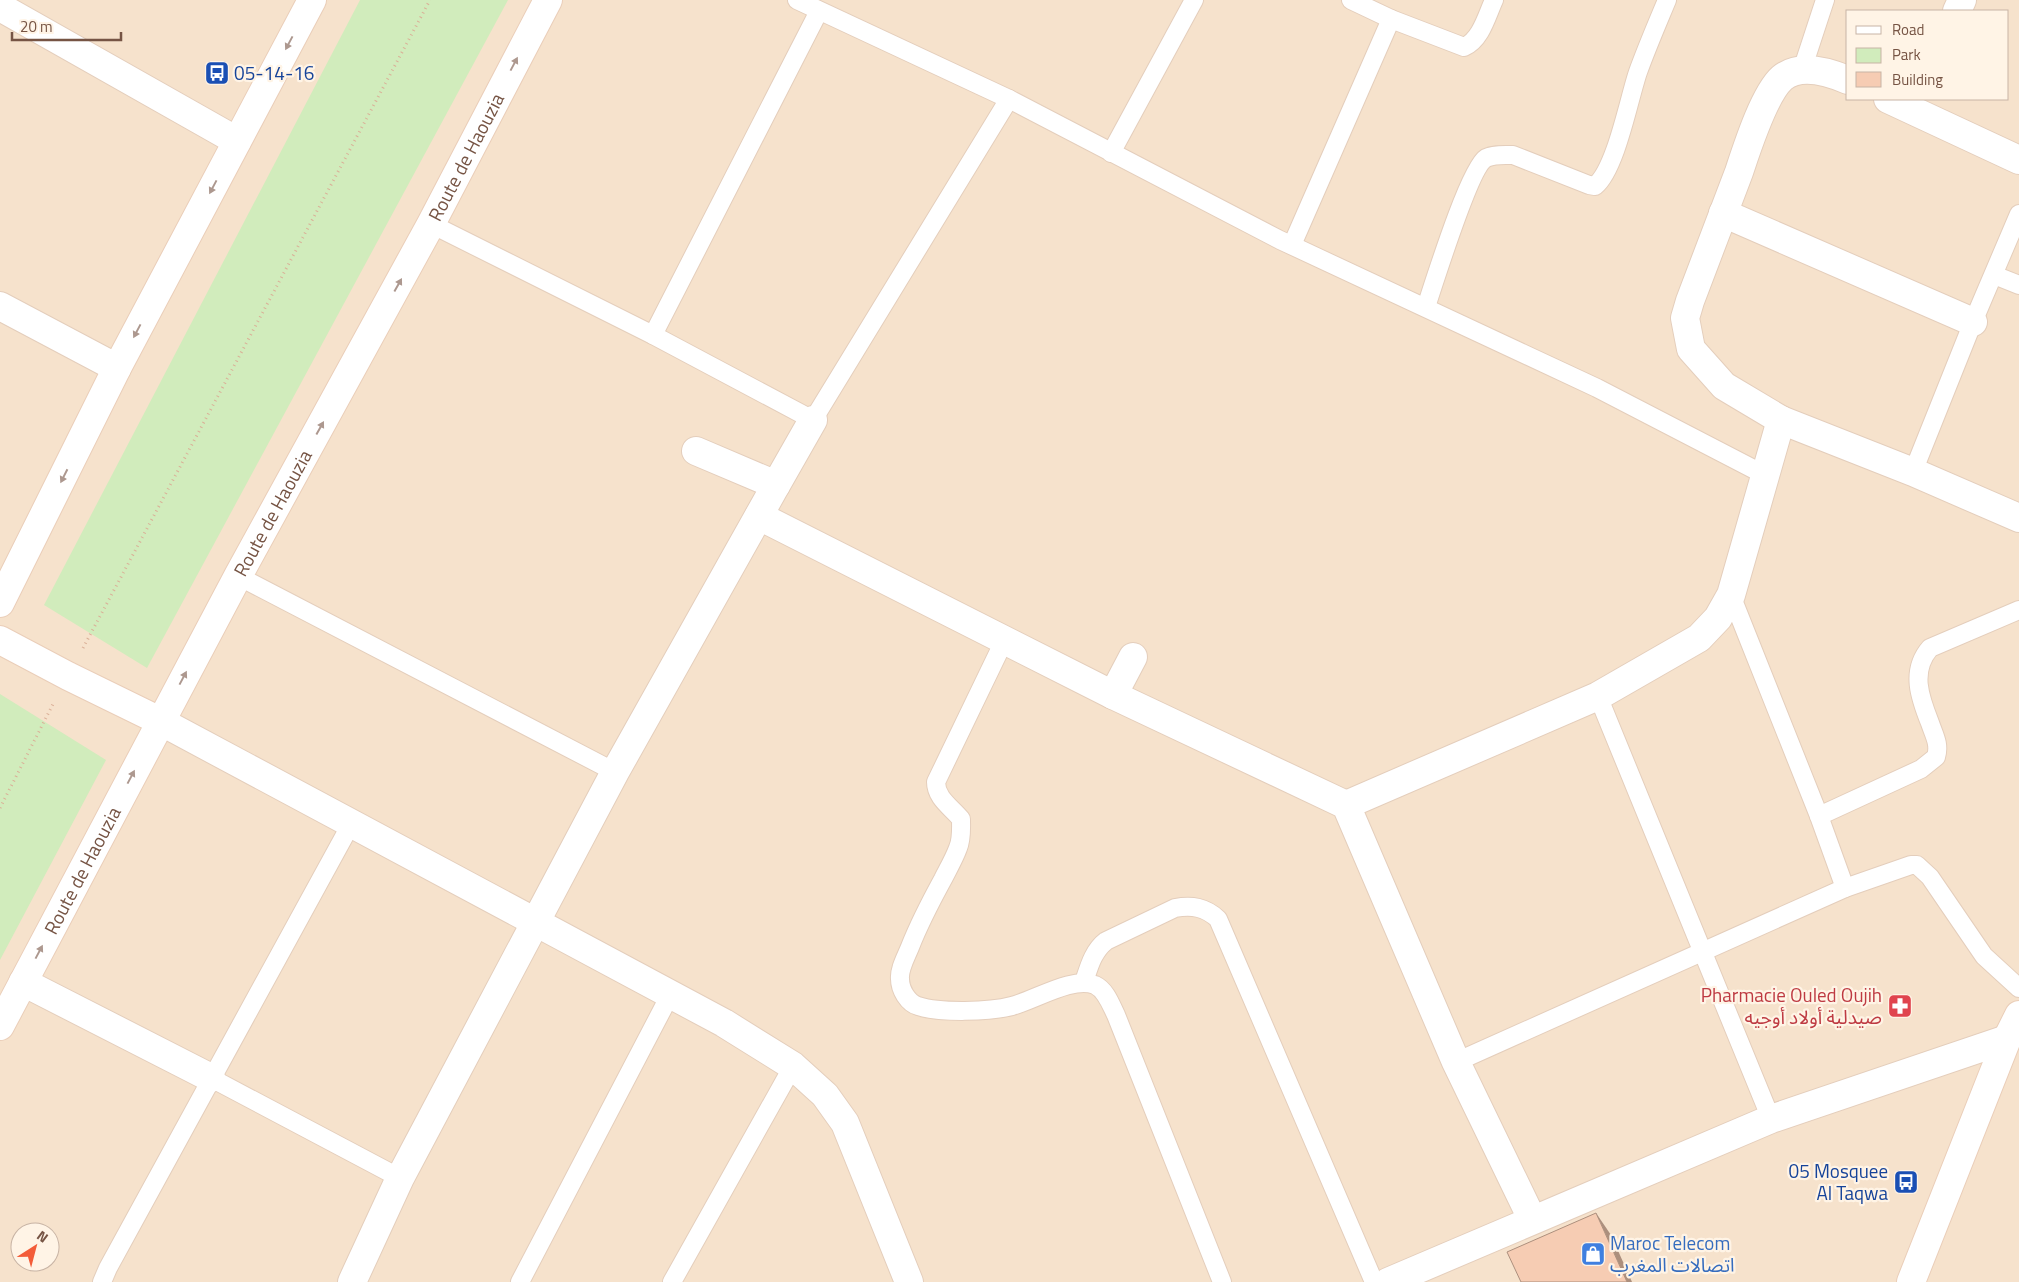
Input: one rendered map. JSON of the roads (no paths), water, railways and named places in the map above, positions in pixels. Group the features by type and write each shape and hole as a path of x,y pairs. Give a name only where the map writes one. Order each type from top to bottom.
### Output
{"street":[{"path":"0,603 118,368 312,0"},
{"name":"Route de Haouzia","path":"0,1026 160,721 431,224 548,0"},
{"path":"0,7 237,141"},
{"path":"1846,79 1817,71 1802,70 1782,78 1774,90 1758,119 1685,318 1691,349 1724,386 1781,420 1913,472 2019,518"},
{"path":"1893,100 1916,105 2019,160"},
{"path":"1724,213 1973,322"},
{"path":"0,306 118,368"},
{"path":"352,1282 400,1178 615,772 813,420"},
{"path":"1346,805 1598,696 1699,638 1718,618 1731,595 1781,420"},
{"path":"696,451 776,485"},
{"path":"759,516 1114,695 1346,805 1456,1062 1532,1219"},
{"path":"0,640 160,721 724,1024 794,1066 825,1095 845,1123 910,1282"},
{"path":"1114,695 1133,657"},
{"path":"23,982 211,1078"},
{"path":"1911,1282 2007,1039 2019,1015"},
{"path":"1388,1282 1770,1119 2007,1039"}],"lane":[{"path":"797,0 1009,100 1292,245 1597,388 1766,475"},
{"path":"1111,153 1194,0"},
{"path":"1351,0 1391,19 1464,46 1471,44 1477,35 1494,0"},
{"path":"1426,307 1469,186 1478,168 1486,158 1502,154 1513,155 1589,185 1596,186 1600,182 1613,153 1639,70 1667,0"},
{"path":"1802,70 1825,0"},
{"path":"653,335 820,11"},
{"path":"1292,245 1391,19"},
{"path":"431,224 653,335 813,420 1009,100"},
{"path":"1913,472 1973,322 2019,214"},
{"path":"1994,275 2019,285"},
{"path":"238,576 615,772"},
{"path":"1731,595 1819,816 1844,888"},
{"path":"1819,816 1921,769 1936,757 1938,743 1917,681 1918,670 1924,656 1930,648 2019,610"},
{"path":"1004,640 936,782 936,790 942,799 961,818 962,832 959,848 919,926 904,960 900,980 906,998 917,1006 963,1010 994,1010 1032,1000 1071,984 1084,982 1096,986 1103,991 1116,1016 1222,1282"},
{"path":"1598,696 1704,952 1770,1119"},
{"path":"102,1282 211,1078 351,824"},
{"path":"1456,1062 1844,888 1900,868 1917,865 1930,877 1984,956 2019,988"},
{"path":"1084,982 1099,946 1175,908 1186,906 1201,908 1210,912 1218,919 1374,1282"},
{"path":"520,1282 670,995"},
{"path":"672,1282 794,1066"},
{"path":"211,1078 400,1178"}],"place":[{"name":"05-14-16","path":"217,73"},
{"name":"Pharmacie Ouled Oujih صيدلية أولاد أوجيه","path":"1900,1006"},
{"name":"05 Mosquee Al Taqwa","path":"1906,1182"},
{"name":"Maroc Telecom اتصالات المغرب","path":"1593,1254"}]}
